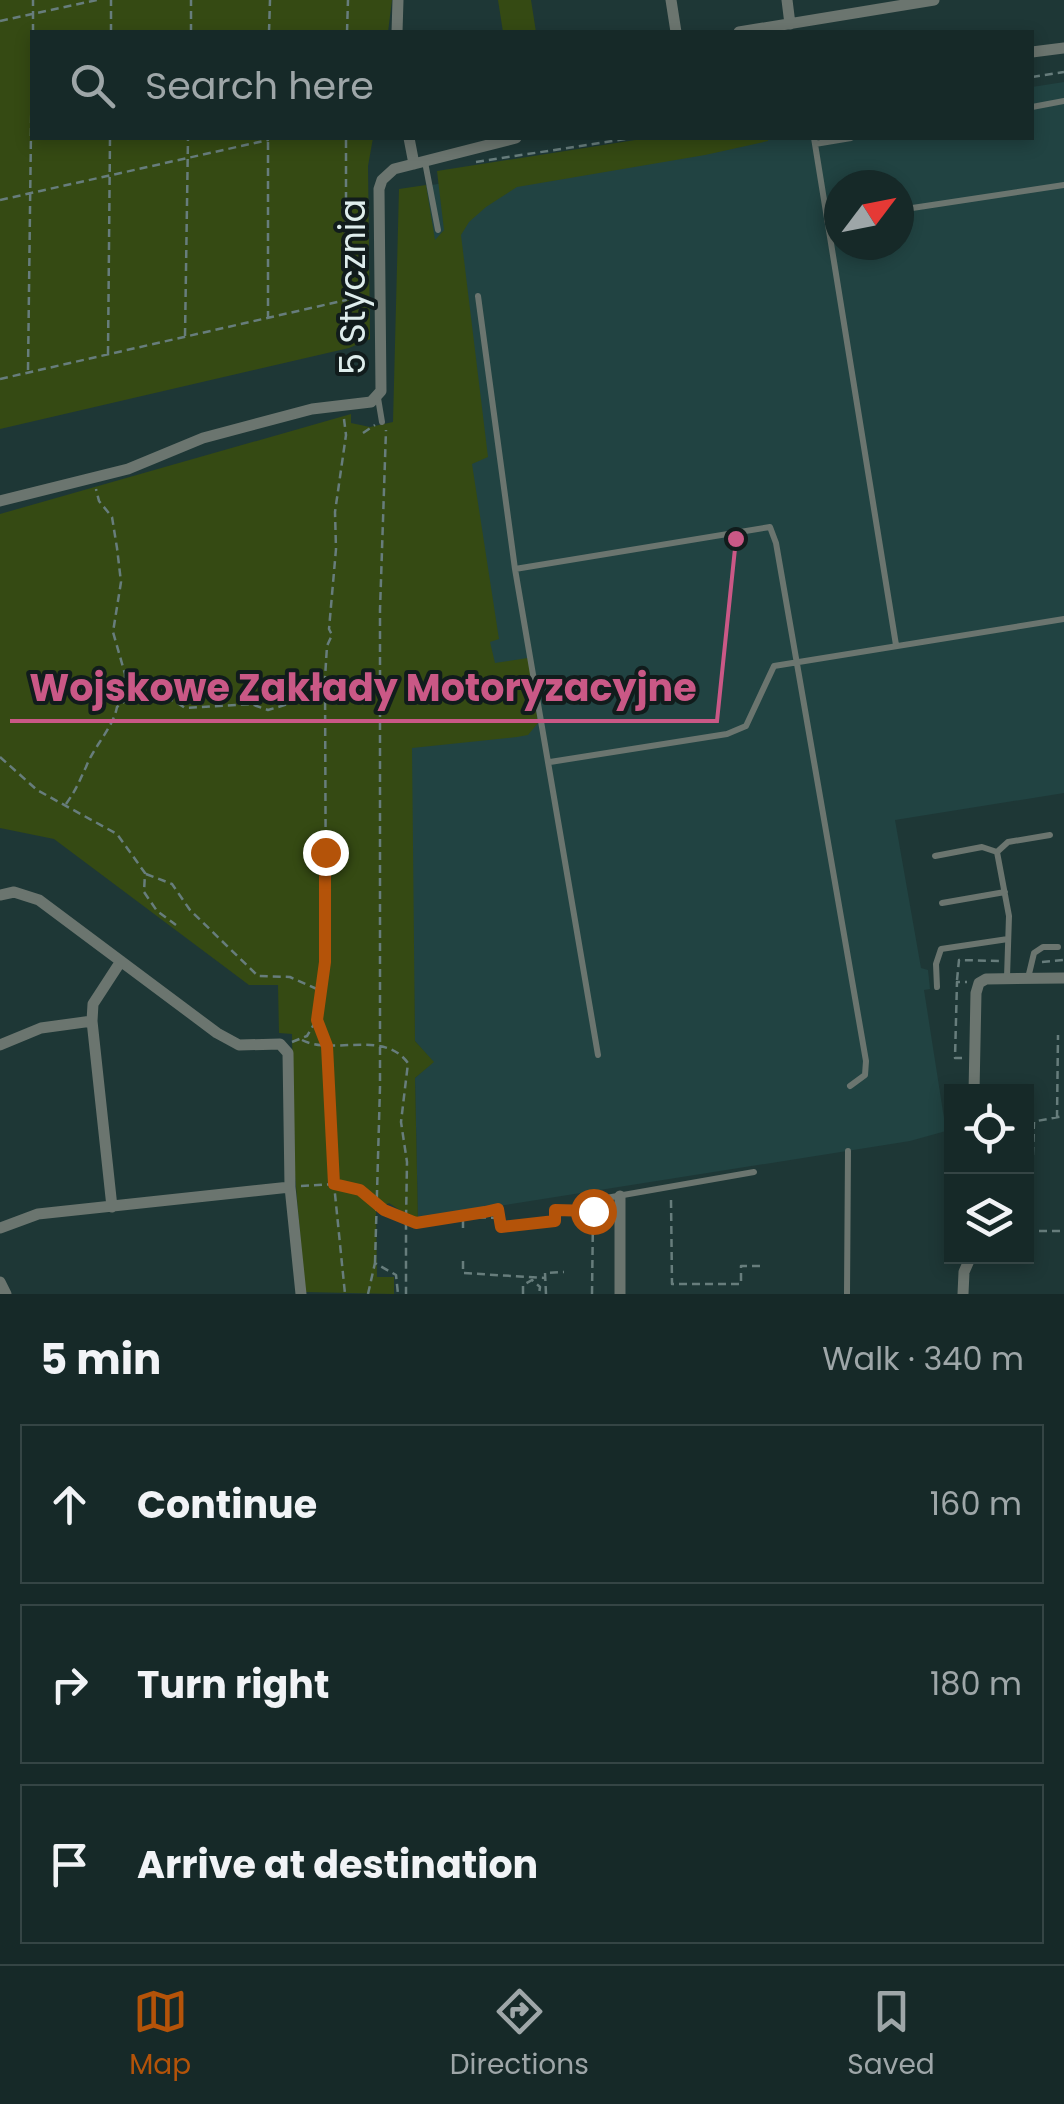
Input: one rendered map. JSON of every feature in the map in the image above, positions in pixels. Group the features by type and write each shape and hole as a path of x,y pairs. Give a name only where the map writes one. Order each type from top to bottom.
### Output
{"street":[{"path":"397,30 398,0"},
{"path":"671,0 676,30"},
{"path":"787,0 790,24"},
{"path":"752,30 934,0"},
{"path":"1034,52 1064,48"},
{"path":"410,140 420,162 508,140"},
{"name":"5 Stycznia","path":"378,398 382,391 379,189 388,173 420,162"},
{"path":"0,502 128,469 215,434 312,409 378,398"},
{"path":"0,894 14,892 40,900 216,1033 239,1045 280,1044 288,1053 290,1187 301,1294"},
{"path":"112,1207 92,1021 94,1004 121,961"},
{"path":"974,1084 979,983 984,979 1064,978"},
{"path":"0,1045 41,1028 92,1021"},
{"path":"0,1228 38,1214 290,1187"},
{"path":"620,1196 620,1294"},
{"path":"963,1294 968,1264"},
{"path":"0,1282 6,1294"}],"lane":[{"path":"1034,107 1064,101"},
{"path":"815,140 824,201"},
{"path":"420,162 438,230"},
{"path":"914,208 1064,185"},
{"path":"833,260 896,645"},
{"path":"478,296 515,569 598,1055"},
{"path":"378,398 386,422"},
{"path":"515,569 770,527 866,1061 865,1075 850,1086"},
{"path":"550,762 727,734 746,726 774,666 1064,619"},
{"path":"997,852 1008,842 1050,834"},
{"path":"936,856 982,847 997,852"},
{"path":"997,852 1005,892 1007,978"},
{"path":"942,903 1005,892"},
{"path":"938,987 936,964 941,949 1008,939"},
{"path":"1028,978 1034,953 1043,947 1058,947"},
{"path":"847,1294 848,1151"},
{"path":"589,1209 590,1201 754,1172"}],"path":[{"path":"33,0 33,30"},
{"path":"0,21 96,0"},
{"path":"111,30 112,0"},
{"path":"190,30 191,0"},
{"path":"269,30 270,0"},
{"path":"347,30 348,0"},
{"path":"1034,77 1064,72"},
{"path":"28,372 31,140"},
{"path":"108,354 110,140"},
{"path":"185,337 188,140"},
{"path":"0,200 264,140"},
{"path":"268,140 268,318"},
{"path":"0,379 346,300 346,140"},
{"path":"474,162 619,140"},
{"path":"302,1040 317,1020 326,943 326,646 332,635 329,629 335,512 346,435 344,416 356,403"},
{"path":"368,1294 374,1263 376,1203 382,769 380,610 386,422"},
{"path":"93,477 99,501 112,516 117,548 121,582 114,632 125,674 125,701"},
{"path":"66,804 114,720 116,707 125,701 159,694 174,698 185,708 251,704 268,710 294,702 304,692 325,692"},
{"path":"0,757 37,790 116,834 145,874 172,884 190,910 258,976 290,978 319,990"},
{"path":"145,874 144,892 157,911 176,925"},
{"path":"965,1058 956,1058 958,960 1002,960"},
{"path":"1037,966 1044,960 1064,960"},
{"path":"957,982 979,983"},
{"path":"317,1020 327,1046 334,1184 345,1294"},
{"path":"1056,1118 1058,1035"},
{"path":"280,1044 302,1040 327,1046 379,1046 403,1056 408,1063 402,1122 407,1162 406,1294"},
{"path":"1057,1074 1064,1079"},
{"path":"1034,1122 1064,1116"},
{"path":"290,1187 334,1184 360,1190 384,1210 422,1223 490,1208 498,1209 501,1227 514,1227 555,1221 555,1210 574,1210"},
{"path":"671,1200 672,1284 741,1284 741,1266 762,1266"},
{"path":"589,1209 593,1220 592,1294"},
{"path":"463,1228 463,1217 500,1218"},
{"path":"593,1220 620,1219"},
{"path":"1034,1232 1064,1232"},
{"path":"463,1262 463,1273 498,1272 498,1278 545,1278"},
{"path":"374,1263 396,1275 398,1294"},
{"path":"543,1292 545,1273 564,1272"},
{"path":"532,1279 543,1292"},
{"path":"522,1294 523,1285 532,1279"}],"shaded area":[{"path":"1064,82 1064,793 895,820 921,968 928,970 930,989 924,990 944,1132 910,1141 418,1222 415,1078 433,1062 415,1041 401,190 710,140 1034,140 1034,87"}],"green space":[{"path":"0,0 392,0 388,30 30,30 30,140 373,140 368,166 370,339 349,348 0,429"},
{"path":"498,0 531,0 536,30 503,30"},
{"path":"635,140 768,140 705,155 517,187 486,207 461,235 488,457 472,464 499,639 490,642 495,663 528,658 538,723 528,735 412,748 415,1041 434,1062 415,1078 418,1222 389,1203 376,1211 377,1277 394,1277 394,1294 305,1292 295,1175 292,1034 279,1033 278,985 249,985 54,839 0,828 0,514 351,414 351,423 370,427 393,422 399,189 426,185 435,240 444,230 437,171"}],"place":[{"name":"Wojskowe Zakłady Motoryzacyjne","path":"736,539"}],"route":[{"path":"325,852 326,943 317,1020 327,1046 334,1184 360,1190 384,1210 416,1223 490,1208 498,1209 501,1227 514,1227 555,1221 555,1210 593,1211"}]}
